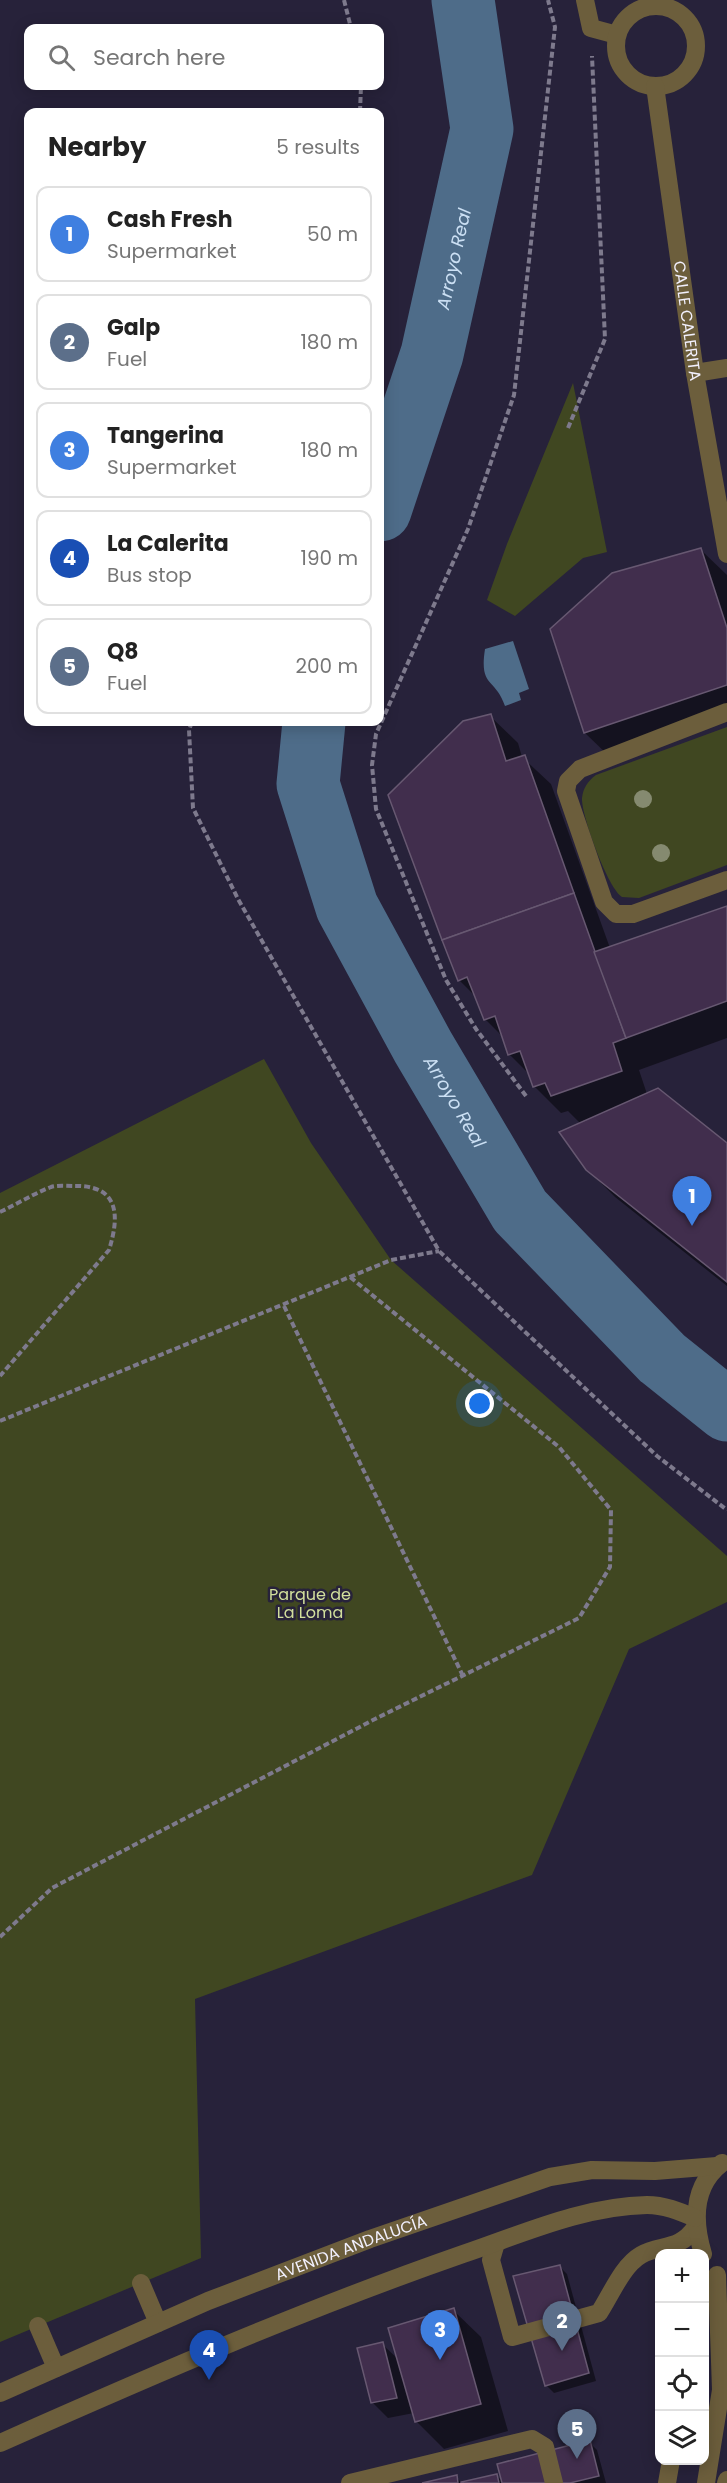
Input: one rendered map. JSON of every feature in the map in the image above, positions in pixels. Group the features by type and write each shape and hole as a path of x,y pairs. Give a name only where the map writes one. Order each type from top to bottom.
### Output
{"street":[{"path":"585,0 591,28 617,35"},
{"path":"655,5 684,6 697,46 694,60 687,72 677,81 655,86 636,82 618,61 615,48 617,35 631,14 642,8 655,5"},
{"name":"CALLE CALERITA","path":"655,86 695,373 727,554"},
{"path":"695,373 727,368"},
{"path":"727,712 580,769 568,781 566,791 604,902 616,914 633,914 727,880"},
{"path":"702,2249 695,2223 701,2190 722,2163"},
{"name":"AVENIDA ANDALUCÍA","path":"0,2393 158,2323 370,2239 550,2177 592,2170 655,2171 722,2163"},
{"path":"0,2443 216,2347 386,2281 496,2243 604,2210 648,2205 672,2208 695,2223"},
{"path":"496,2243 491,2260 512,2337 599,2313 630,2265 639,2256 672,2246 695,2223"},
{"path":"706,2483 721,2390 722,2279 709,2262"},
{"path":"141,2283 158,2323"},
{"path":"38,2326 56,2368"},
{"path":"350,2483 532,2439 545,2447 554,2483"},
{"path":"667,2483 670,2465"},
{"path":"405,2470 422,2473 428,2483"}],"path":[{"path":"344,0 350,24"},
{"path":"384,716 468,529 514,395 555,27 549,0"},
{"path":"568,428 605,339 591,28"},
{"path":"360,108 361,90"},
{"path":"190,726 193,808 238,898 439,1251 657,1456 727,1510"},
{"path":"380,726 376,734 372,765 376,809 446,980 476,1029 526,1096"},
{"path":"0,1212 53,1186 91,1186 106,1194 116,1211 115,1230 109,1250 0,1376"},
{"path":"0,1421 391,1260 439,1251"},
{"path":"0,1937 52,1888 579,1618 610,1567 611,1510 559,1447 350,1277"},
{"path":"284,1306 463,1676"}],"green space":[{"path":"573,383 607,552 583,558 515,616 487,600 507,544"},
{"path":"727,727 727,865 639,898 622,897 616,891 603,867 586,820 582,798 586,785 596,775"},
{"name":"Parque de La Loma","path":"264,1059 311,1143 391,1260 727,1556 727,1602 629,1649 532,1875 195,1999 201,2258 0,2342 0,1193"}],"water":[{"path":"513,641 529,689 519,693 521,700 505,706 497,690 486,677 485,649"}],"building":[{"path":"701,548 727,628 727,685 584,733 550,629 612,573"},
{"path":"491,714 506,761 525,755 574,893 442,940 388,795 463,721"},
{"path":"574,893 626,1038 613,1043 622,1071 551,1096 545,1083 533,1087 520,1051 508,1055 495,1016 484,1020 467,977 458,981 442,940"},
{"path":"727,906 727,1001 626,1038 594,952"},
{"path":"658,1088 727,1143 727,1282 586,1170 559,1132"},
{"path":"560,2265 589,2373 545,2386 513,2276"},
{"path":"454,2308 481,2404 415,2422 388,2328"},
{"path":"383,2342 397,2398 371,2403 357,2348"},
{"path":"590,2440 599,2476 570,2483 502,2483 497,2464"},
{"path":"497,2474 499,2483 461,2483 461,2482"},
{"path":"457,2475 458,2483 422,2483"}],"waterway":[{"name":"Arroyo Real","path":"384,498 432,354 482,129 463,0"},
{"name":"Arroyo Real","path":"314,726 308,784 347,907 423,1047 520,1211 662,1358 727,1410"}],"place":[{"name":"Cash Fresh","path":"692,1226"},
{"name":"Galp","path":"562,2351"},
{"name":"Tangerina","path":"440,2360"},
{"name":"La Calerita","path":"209,2380"},
{"name":"Q8","path":"577,2459"}]}
